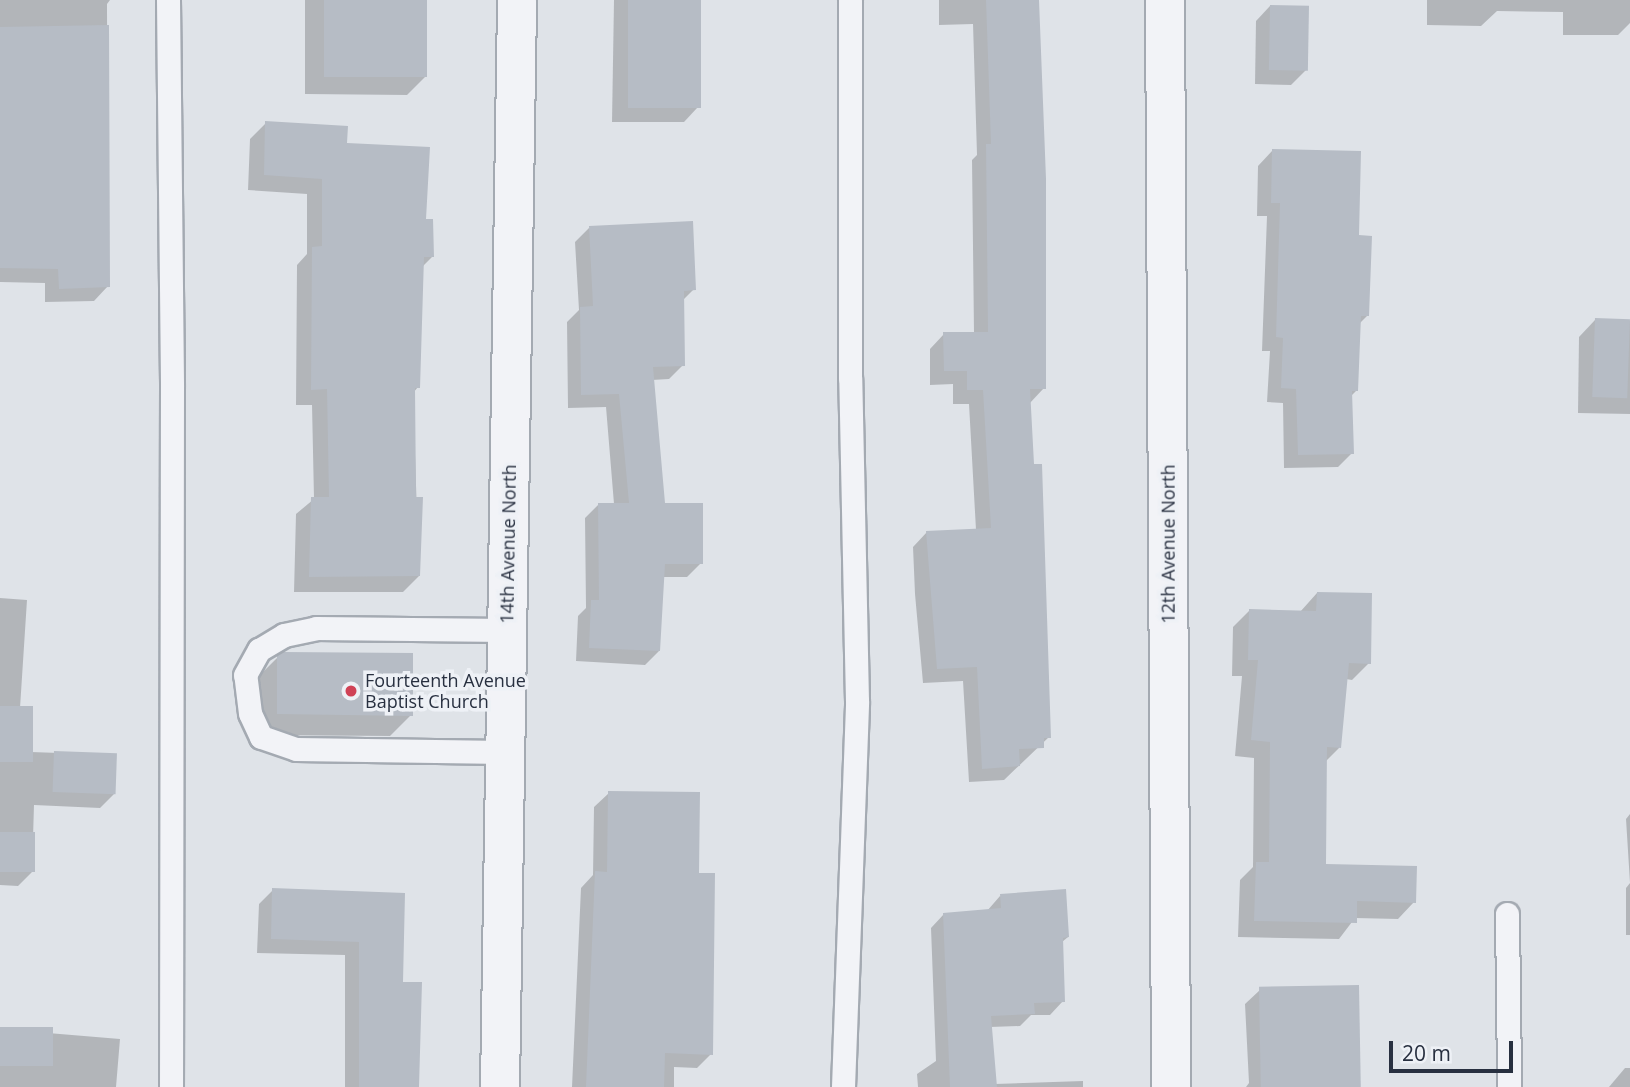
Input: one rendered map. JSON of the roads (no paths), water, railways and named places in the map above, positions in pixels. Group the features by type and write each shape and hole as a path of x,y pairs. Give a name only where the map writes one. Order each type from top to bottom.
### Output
{"street":[{"name":"14th Avenue North","path":"500,1087 517,0"},
{"name":"12th Avenue North","path":"1165,0 1171,1087"}],"lane":[{"path":"168,0 172,387 171,1087"},
{"path":"843,1087 857,701 850,377 850,0"},
{"path":"505,752 296,749 261,737 250,713 245,675 259,650 284,635 316,628 507,630"},
{"path":"1507,914 1509,1087"}],"place":[{"name":"Fourteenth Avenue Baptist Church","path":"351,691"}]}
